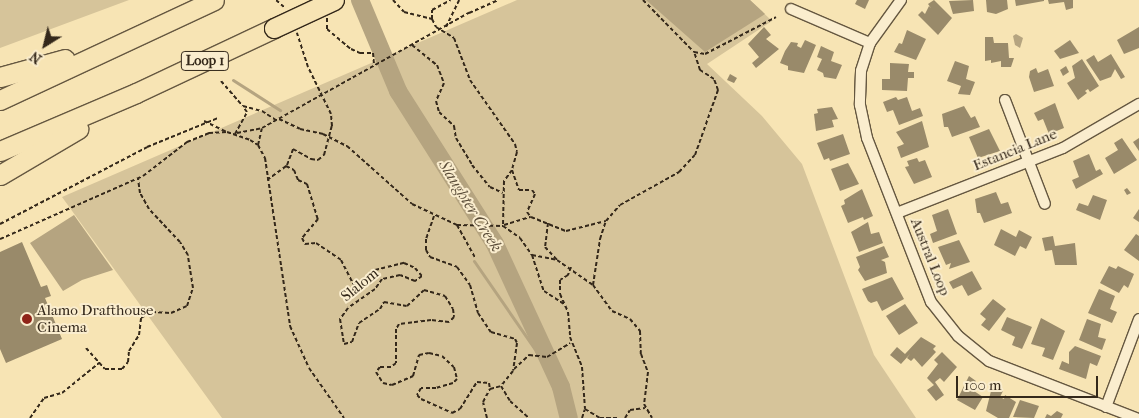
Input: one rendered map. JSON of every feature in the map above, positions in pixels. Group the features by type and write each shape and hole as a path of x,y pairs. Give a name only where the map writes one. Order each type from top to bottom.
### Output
{"highway":[{"path":"0,100 214,0"},
{"name":"Loop 1","path":"0,151 136,93 274,28 329,5"},
{"path":"0,77 126,40"},
{"path":"0,175 136,93"}],"street":[{"name":"Austral Loop","path":"901,0 870,43 861,71 860,105 867,138 931,302 968,346 1006,368 1136,418"},
{"path":"792,9 870,43"},
{"path":"1005,100 1045,204"},
{"name":"Estancia Lane","path":"897,213 1073,143 1139,104"},
{"path":"1106,407 1139,319"}],"path":[{"path":"393,0 404,12 432,20 440,30 454,38 470,80 515,144 517,152 512,170 504,181 503,226"},
{"path":"432,20 432,10 451,0"},
{"path":"446,27 459,0"},
{"path":"235,134 262,128 278,120 374,65 498,0"},
{"path":"593,285 598,248 606,221 620,205 679,172 695,155 718,90 714,79 700,70 694,52 643,0"},
{"path":"329,5 332,34 360,53 371,51 375,57 374,65"},
{"path":"694,52 705,54 776,17"},
{"path":"267,180 286,166 294,149 318,160 324,155 330,137 331,114 300,40"},
{"path":"412,45 437,65 444,83 436,101 439,112 454,126 456,138 472,165 490,187 503,193"},
{"path":"221,81 247,112 235,134"},
{"path":"243,106 262,111 300,129 330,137 359,154 412,204 458,225 503,226 531,217"},
{"path":"0,224 204,121 218,118"},
{"path":"204,121 258,146 265,158 290,326 309,368 344,418"},
{"path":"258,146 262,128"},
{"path":"0,239 138,178 187,142 209,134 227,132"},
{"name":"Slalom","path":"286,166 294,170 298,180 307,184 318,219 302,238 304,244 316,243 341,260 354,284 360,287 375,270 404,263 415,268 422,276 416,281 400,275 382,279 375,289 348,308 340,320 344,344 352,342 359,323 380,309 384,302 407,306 424,290 434,292 445,296 453,308 454,317 449,322 431,320 399,324 396,329 396,363 391,367 380,366 376,372 378,379 383,383 399,383 412,376 419,355 429,353 442,356 454,367 457,379 453,383 436,388 421,388 417,395 421,399 452,412 460,409 477,382 489,383 490,389"},
{"path":"512,170 515,186 519,190 532,190 535,194 527,212 531,217 566,231 606,221"},
{"path":"86,348 105,369 122,370 128,362 129,351 139,335 141,318 152,312 171,313 187,306 193,288 188,255 180,242 149,209 140,193 138,178"},
{"path":"435,214 426,239 426,250 430,257 456,267 470,286 478,313 490,332 515,339 517,344 513,371"},
{"path":"547,222 545,247 557,260"},
{"path":"458,225 476,256"},
{"path":"503,226 520,238 532,255 544,291 564,304"},
{"path":"532,255 557,260 571,267 593,285 612,312 630,319 640,331 641,354 648,372 645,386 646,408 652,418"},
{"path":"571,267 568,275 560,280 560,294 570,322 570,343 574,347"},
{"path":"570,337 580,364 582,376 585,409 582,418"},
{"path":"487,418 483,402 490,389 501,386 528,355 548,357 570,343"},
{"path":"30,418 44,398 62,393 99,363"},
{"path":"501,386 510,401 528,418"},
{"path":"625,418 630,410 646,408"},
{"path":"585,409 600,418 619,418"}],"shaded area":[{"path":"0,0 129,0 0,48"},
{"path":"517,0 750,0 772,21 707,64 762,116 802,164 874,355 916,418 222,418 62,197"},
{"path":"646,0 750,0 765,14 705,52"},
{"path":"1016,34 1023,38 1020,48 1015,45 1013,36"},
{"path":"74,215 113,270 82,280 63,291 30,243"}],"building":[{"path":"857,0 869,0 865,9 855,4"},
{"path":"934,0 952,18 938,35 918,15 922,11 925,14 929,6 931,8 928,4"},
{"path":"973,0 974,11 953,14 949,1"},
{"path":"986,0 1007,0 1008,9 996,14 987,12"},
{"path":"1015,0 1044,0 1044,1 1016,6"},
{"path":"1048,0 1073,0 1073,8 1066,10 1064,2 1049,4"},
{"path":"764,27 771,35 766,39 779,49 756,68 752,63 759,57 748,44"},
{"path":"1139,27 1139,48 1124,54 1117,40"},
{"path":"907,30 926,39 916,60 894,52 899,43 902,44"},
{"path":"985,37 993,37 994,43 1008,43 1009,58 1014,58 1011,67 1001,67 1001,61 991,63 991,60 985,61"},
{"path":"805,40 816,45 804,73 788,70 788,66 780,63 785,51 791,42 798,43 797,46 801,48"},
{"path":"1070,40 1079,53 1060,59 1054,51"},
{"path":"821,46 834,52 831,61 842,65 836,79 824,77 823,73 817,70 822,59 817,57"},
{"path":"1111,54 1125,77 1121,79 1115,69 1111,77 1100,81 1086,60 1094,55 1098,62"},
{"path":"1082,59 1099,86 1090,92 1088,89 1085,91 1087,93 1078,100 1067,83 1075,78 1072,66"},
{"path":"955,61 969,66 966,79 975,82 970,95 958,94 961,86 947,81"},
{"path":"890,63 909,64 908,72 914,72 914,78 908,78 907,91 882,90 882,79 890,79"},
{"path":"1066,66 1069,72 1063,76 1060,70"},
{"path":"1036,68 1038,73 1048,69 1054,86 1034,92 1029,77 1030,71"},
{"path":"730,74 737,78 734,83 727,80"},
{"path":"896,97 898,100 907,97 912,111 920,108 923,116 899,125 893,110 887,112 883,102"},
{"path":"1055,103 1064,128 1049,134 1043,119 1038,121 1034,113"},
{"path":"964,106 971,118 975,116 980,127 952,137 948,127 944,127 942,114"},
{"path":"832,107 838,119 832,120 834,127 816,131 814,114 818,113 817,109"},
{"path":"922,121 929,147 901,158 897,147 904,144 896,132"},
{"path":"989,129 1000,151 978,158 969,137"},
{"path":"843,134 850,154 830,161 829,158 824,160 817,143"},
{"path":"1122,138 1137,160 1114,174 1105,158 1118,150 1114,143"},
{"path":"1139,138 1139,151 1133,142"},
{"path":"1089,154 1096,171 1100,169 1103,174 1076,189 1072,180 1079,177 1073,161"},
{"path":"917,158 919,162 925,160 932,177 914,184 905,167 909,166 907,161"},
{"path":"848,163 859,184 840,191 831,169"},
{"path":"1127,188 1131,193 1127,195 1124,190"},
{"path":"862,189 873,216 864,220 863,217 848,223 841,206 845,204 844,200"},
{"path":"996,192 1001,204 1008,202 1012,213 984,223 980,213 977,213 975,199"},
{"path":"1093,195 1107,200 1100,220 1076,210 1079,203 1088,206"},
{"path":"948,209 957,234 933,243 930,234 937,231 932,215"},
{"path":"1139,209 1139,222 1133,218"},
{"path":"868,222 871,234 879,232 883,243 859,252 851,232"},
{"path":"1001,229 1016,237 1019,230 1032,237 1026,249 1020,246 1015,256 994,245"},
{"path":"1136,234 1139,236 1139,261 1124,250"},
{"path":"1053,236 1055,246 1075,243 1077,265 1055,265 1052,250 1045,251 1042,238"},
{"path":"959,240 970,262 949,269 951,263 946,265 938,247"},
{"name":"Alamo Drafthouse Cinema","path":"22,242 41,287 47,285 51,296 45,298 62,339 6,363 0,349 0,252"},
{"path":"884,246 889,257 881,260 885,262 887,273 865,281 858,270 860,267 856,257"},
{"path":"1109,266 1116,269 1118,266 1134,274 1128,288 1124,285 1119,293 1100,283"},
{"path":"972,271 982,289 968,296 962,285 953,289 949,282"},
{"path":"892,277 904,299 882,311 877,301 871,303 868,301 862,289"},
{"path":"1099,289 1115,296 1110,309 1117,312 1112,323 1088,313"},
{"path":"993,299 1006,309 989,331 981,325 986,319 980,314"},
{"path":"905,304 918,323 899,335 886,316"},
{"path":"1007,317 1032,327 1022,349 1012,345 1015,337 1001,330"},
{"path":"1041,318 1065,331 1053,360 1042,356 1045,348 1031,344"},
{"path":"1087,319 1101,324 1098,337 1106,339 1102,350 1079,340"},
{"path":"921,337 936,346 933,349 936,352 922,367 914,358 911,361 907,358 910,354 901,364 890,355 897,347 905,354"},
{"path":"1075,346 1101,356 1097,366 1090,363 1086,379 1059,369 1062,361 1069,364 1069,352"},
{"path":"942,352 957,367 944,382 940,378 935,382 944,395 936,401 927,390 934,385 927,378 938,364 934,360"},
{"path":"969,376 976,381 971,389 983,397 975,410 957,400"},
{"path":"992,387 1003,391 1000,397 1004,399 1005,395 1016,402 1009,418 998,418 986,411"},
{"path":"1020,400 1039,406 1034,418 1013,417"},
{"path":"1057,411 1063,414 1061,418 1045,418 1047,414 1051,416"}],"waterway":[{"name":"Slaughter Creek","path":"360,0 398,91 495,244 561,387 569,418"},
{"path":"233,80 280,110"},
{"path":"474,261 536,351 544,350"}],"place":[{"name":"Alamo Drafthouse Cinema","path":"27,319"}]}
